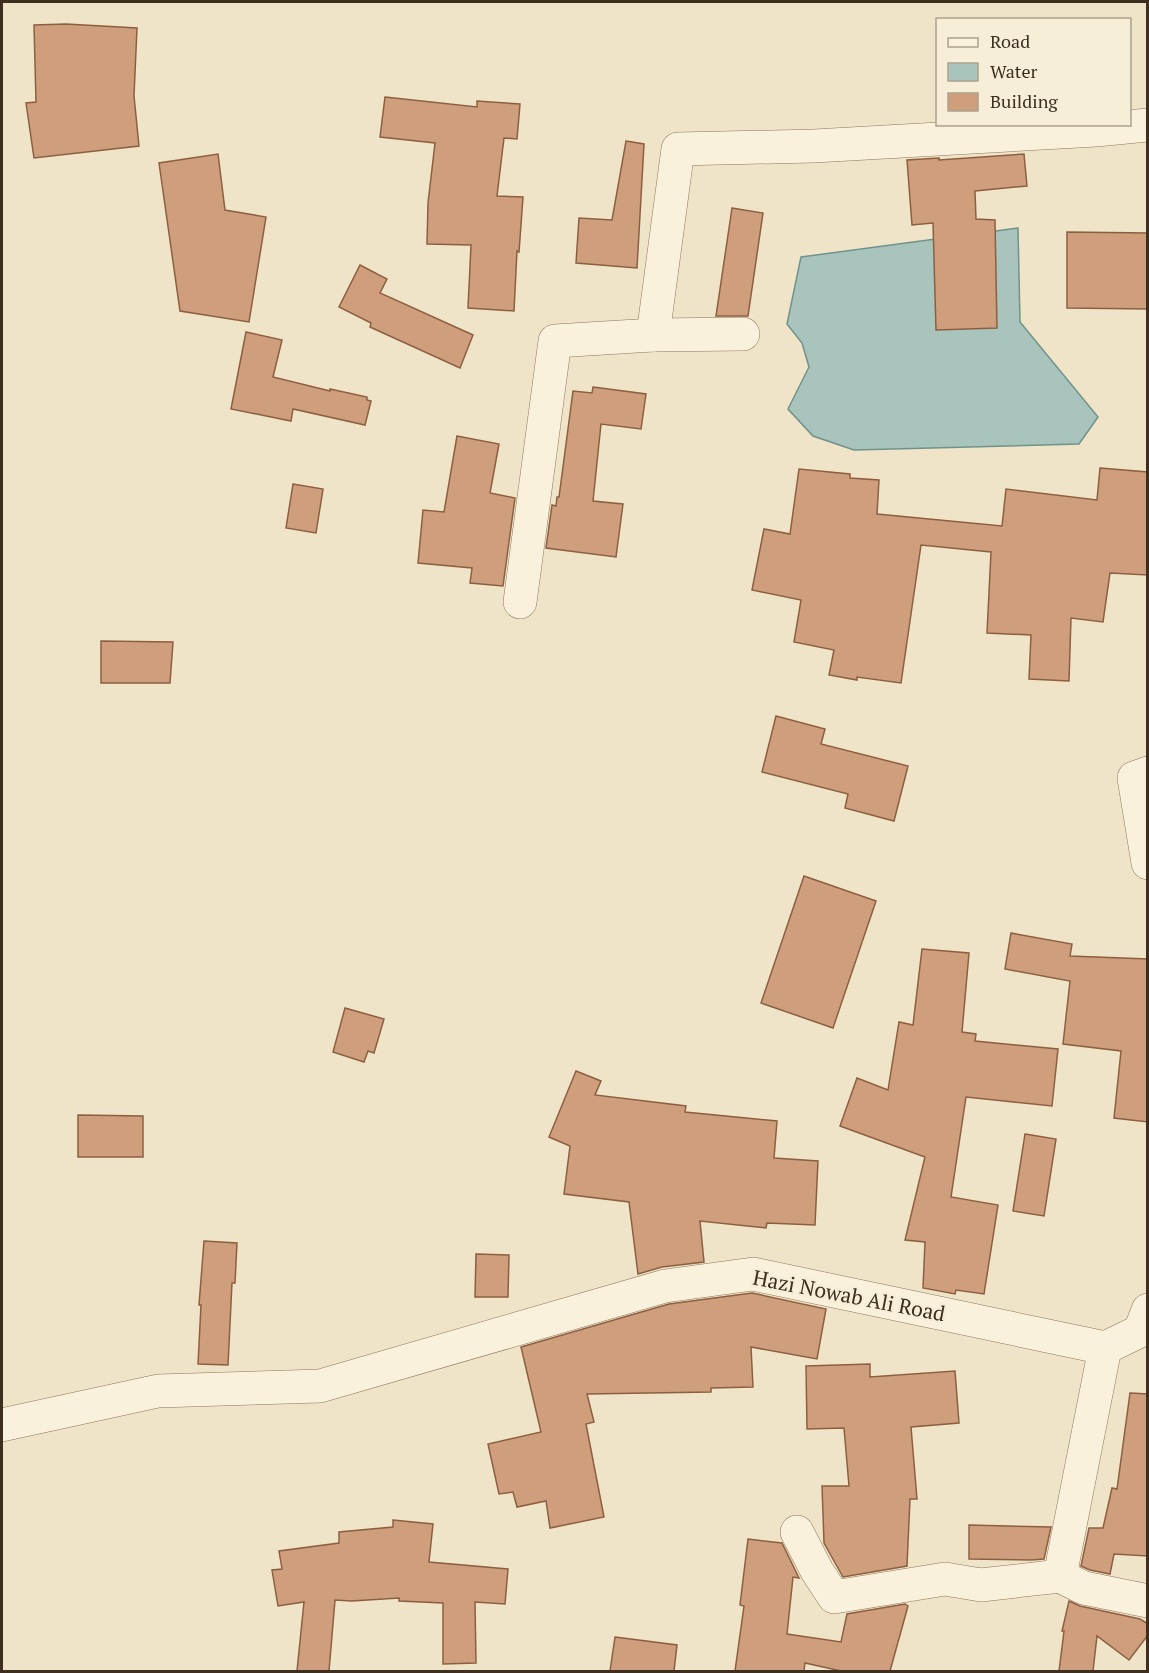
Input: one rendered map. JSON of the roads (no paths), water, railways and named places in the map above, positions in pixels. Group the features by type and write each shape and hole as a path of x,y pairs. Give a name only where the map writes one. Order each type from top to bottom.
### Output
{"street":[{"path":"1131,126 1148,124"},
{"path":"653,335 678,149 837,144 1096,130 1131,126"},
{"path":"520,602 555,341 653,335 743,334"},
{"path":"1148,773 1134,778 1148,863"},
{"name":"Hazi Nowab Ali Road","path":"2,1425 158,1391 320,1386 665,1286 753,1274 1105,1348"},
{"path":"1060,1576 1105,1348 1140,1331 1148,1310"},
{"path":"797,1532 817,1571 834,1597 945,1579 981,1585 1060,1576 1084,1588 1148,1601"}],"water":[{"path":"1018,228 1020,322 1098,417 1079,444 854,450 813,436 788,409 809,367 802,343 787,324 801,257"}]}
